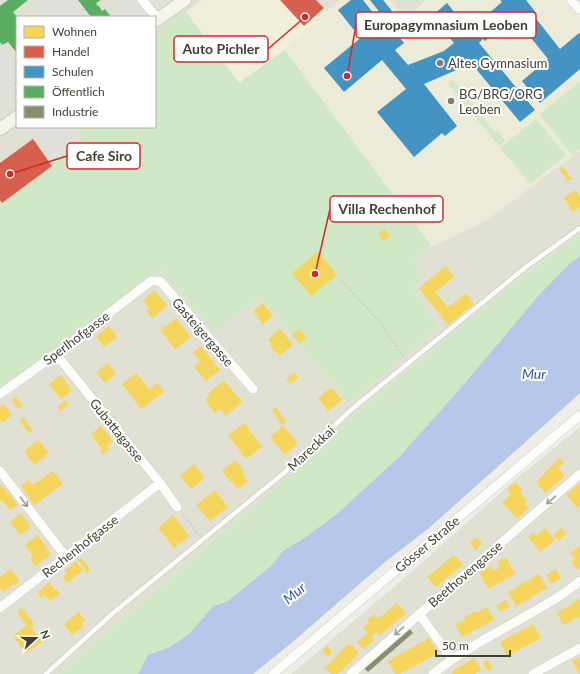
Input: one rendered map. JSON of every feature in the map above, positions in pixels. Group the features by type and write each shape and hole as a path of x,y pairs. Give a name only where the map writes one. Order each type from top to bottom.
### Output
{"main road":[{"path":"156,20 185,0"},
{"path":"0,129 16,118"}],"street":[{"path":"142,0 153,16"},
{"path":"570,0 580,10"},
{"name":"Sperlhofgasse","path":"0,394 56,354 151,281"},
{"name":"Gasteigergasse","path":"151,281 160,281 253,389"},
{"name":"Gubattagasse","path":"56,354 160,483 177,507"},
{"name":"Gösser Straße","path":"273,674 580,415"},
{"path":"0,471 66,557"},
{"name":"Beethovengasse","path":"351,674 580,474"},
{"name":"Rechenhofgasse","path":"0,608 160,483"},
{"path":"434,674 452,659 472,646 550,601 580,581"},
{"path":"419,614 452,659"},
{"path":"533,674 580,648"}],"lane":[{"name":"Mareckkai","path":"46,674 112,614 285,472 352,409 526,267 580,228"}],"path":[{"path":"342,281 380,322 402,355"},
{"path":"177,507 203,540"}],"shaded area":[{"path":"0,0 580,0 580,234 509,286 357,412 287,476 59,674 0,674"},
{"path":"47,0 74,0 86,16 38,16 34,11"},
{"path":"119,0 134,0 140,5 142,13 138,16 121,16 113,6"},
{"path":"201,0 316,0 327,12 285,50 239,83 186,12"},
{"name":"BG/BRG/ORG Leoben","path":"339,0 390,0 406,18 426,0 571,0 580,10 580,151 484,222 432,247 285,50"},
{"path":"0,44 16,64 16,102 0,112"},
{"path":"30,128 77,128 84,137 53,160"},
{"path":"580,427 580,674 291,674 409,574 516,479"}],"green space":[{"path":"180,4 239,83 285,50 432,247 413,261 424,277 411,288 439,326 349,403 259,297 214,333 161,269 0,388 0,204 52,166 53,160 83,137 77,128 156,128 156,20"},
{"path":"453,80 495,132 497,131 505,141 499,146 448,84"},
{"path":"580,82 580,149 572,155 539,114"},
{"path":"536,119 566,155 530,184 500,148"},
{"path":"580,234 580,256 569,264 399,457 338,513 306,537 283,551 271,566 228,601 213,606 189,634 168,648 148,655 138,674 59,674 287,476 357,412 509,286"}],"water":[{"name":"Mur","path":"580,256 580,393 577,396 429,528 385,562 253,674 138,674 148,655 168,648 189,634 213,606 228,601 271,566 283,551 306,537 338,513 399,457 459,390 540,294 569,264"}],"building: Wohnen":[{"path":"563,167 572,179 568,181 559,169"},
{"path":"576,190 580,197 580,207 573,212 564,198"},
{"path":"385,229 390,236 383,241 378,234"},
{"path":"318,252 337,275 311,296 292,273"},
{"path":"446,266 454,277 435,292 448,308 466,293 474,304 448,325 419,288"},
{"path":"154,290 167,305 153,318 146,311 149,308 143,301"},
{"path":"263,303 273,316 263,324 253,311"},
{"path":"176,318 191,337 175,349 160,330"},
{"path":"109,326 117,337 104,347 96,336"},
{"path":"280,329 293,344 280,356 269,345 271,343 268,339"},
{"path":"299,329 306,338 300,344 292,335"},
{"path":"201,346 220,370 206,381 194,367 200,362 193,352"},
{"path":"107,363 116,374 105,383 96,373"},
{"path":"294,372 299,377 290,384 286,379"},
{"path":"137,373 149,389 158,383 164,392 141,409 122,384"},
{"path":"61,375 72,390 61,399 49,384"},
{"path":"224,380 242,402 226,416 220,409 215,413 205,400 209,396 208,394"},
{"path":"331,387 342,400 328,411 318,398"},
{"path":"16,397 23,406 19,409 12,400"},
{"path":"66,400 69,404 61,411 57,406"},
{"path":"4,404 12,415 2,423 0,420 0,407"},
{"path":"276,407 286,422 282,425 272,410"},
{"path":"23,417 33,431 29,433 19,420"},
{"path":"245,423 262,447 246,459 228,435"},
{"path":"101,426 113,441 107,446 110,449 103,454 100,451 102,449 91,434"},
{"path":"283,426 298,443 285,455 270,437"},
{"path":"38,440 49,453 34,465 24,451"},
{"path":"560,458 564,463 558,468 565,476 545,493 536,482"},
{"path":"236,460 244,472 242,473 248,482 237,489 222,470"},
{"path":"194,464 205,478 191,489 180,476"},
{"path":"53,471 63,484 34,505 21,486 29,480 33,485"},
{"path":"515,482 522,490 520,492 527,501 525,503 529,508 517,519 502,502 511,494 507,489"},
{"path":"580,483 580,506 577,508 566,494"},
{"path":"0,484 18,505 10,510 2,500 0,502"},
{"path":"215,490 228,507 210,521 196,505"},
{"path":"21,513 31,527 20,535 10,522"},
{"path":"173,515 189,536 174,548 158,528"},
{"path":"545,528 555,540 540,552 528,537 533,533 536,536"},
{"path":"561,528 566,534 559,541 553,535"},
{"path":"38,535 51,554 35,566 30,558 33,556 25,545"},
{"path":"476,537 482,543 476,550 470,543"},
{"path":"580,545 580,568 578,570 571,562 575,558 570,553"},
{"path":"454,555 463,565 436,587 427,577"},
{"path":"506,557 515,574 488,589 479,572 491,566 494,571 500,567 497,562"},
{"path":"81,558 91,570 87,573 78,560"},
{"path":"76,561 83,570 67,583 63,577 67,574 64,571"},
{"path":"11,569 20,581 3,592 0,588 0,577"},
{"path":"556,569 561,578 551,584 546,575"},
{"path":"539,574 547,588 516,606 508,592"},
{"path":"49,582 55,590 57,589 60,593 50,601 45,595 41,598 37,593"},
{"path":"580,599 580,616 564,625 557,613"},
{"path":"506,600 510,607 500,612 496,605"},
{"path":"397,603 406,614 380,635 377,632 371,637 374,640 363,649 357,642 368,633 363,627 369,622 367,620 374,614 378,619"},
{"path":"487,607 494,620 462,637 455,625 465,620 464,617 476,611 477,613"},
{"path":"22,608 34,624 31,627 42,642 26,653 13,636 27,625 17,612"},
{"path":"79,612 85,621 82,624 83,626 72,635 64,624"},
{"path":"533,624 541,638 507,656 500,642"},
{"path":"429,638 438,653 400,674 395,674 388,661"},
{"path":"349,643 359,653 338,674 331,674 325,668"},
{"path":"327,646 332,652 328,657 322,651"},
{"path":"580,657 580,674 579,674 572,661"},
{"path":"474,658 481,670 475,674 453,674 451,672"},
{"path":"488,660 493,668 488,671 483,663"}],"building: Handel":[{"path":"280,0 316,0 324,8 304,26"},
{"path":"33,139 52,166 2,203 0,200 0,163"}],"building: Schulen":[{"path":"351,0 363,0 374,14 369,18 375,26 384,18 404,43 395,50 408,65 444,51 454,43 432,16 447,3 470,32 474,28 473,27 502,2 500,0 526,0 537,14 534,16 560,49 579,33 580,34 580,69 540,103 522,81 548,59 514,17 485,41 483,39 479,43 535,110 520,122 467,58 464,61 468,65 424,84 457,126 445,136 442,133 414,157 377,112 406,89 382,60 344,92 324,68 363,36 356,28 354,30 338,10"},
{"path":"370,0 383,0 392,11 384,18"}],"building: Öffentlich":[{"path":"8,0 28,0 13,12 16,16 16,52 8,42 2,45 0,42 0,6"},
{"path":"78,0 101,0 96,3 102,11 105,9 110,16 90,16"}],"building: Industrie":[{"path":"408,627 413,633 368,672 363,667"}],"place":[{"name":"Auto Pichler","path":"305,17"},
{"name":"Altes Gymnasium","path":"440,63"},
{"name":"Europagymnasium Leoben","path":"347,76"},
{"name":"BG/BRG/ORG Leoben","path":"451,101"},
{"name":"Cafe Siro","path":"10,174"},
{"name":"Villa Rechenhof","path":"315,274"}]}
